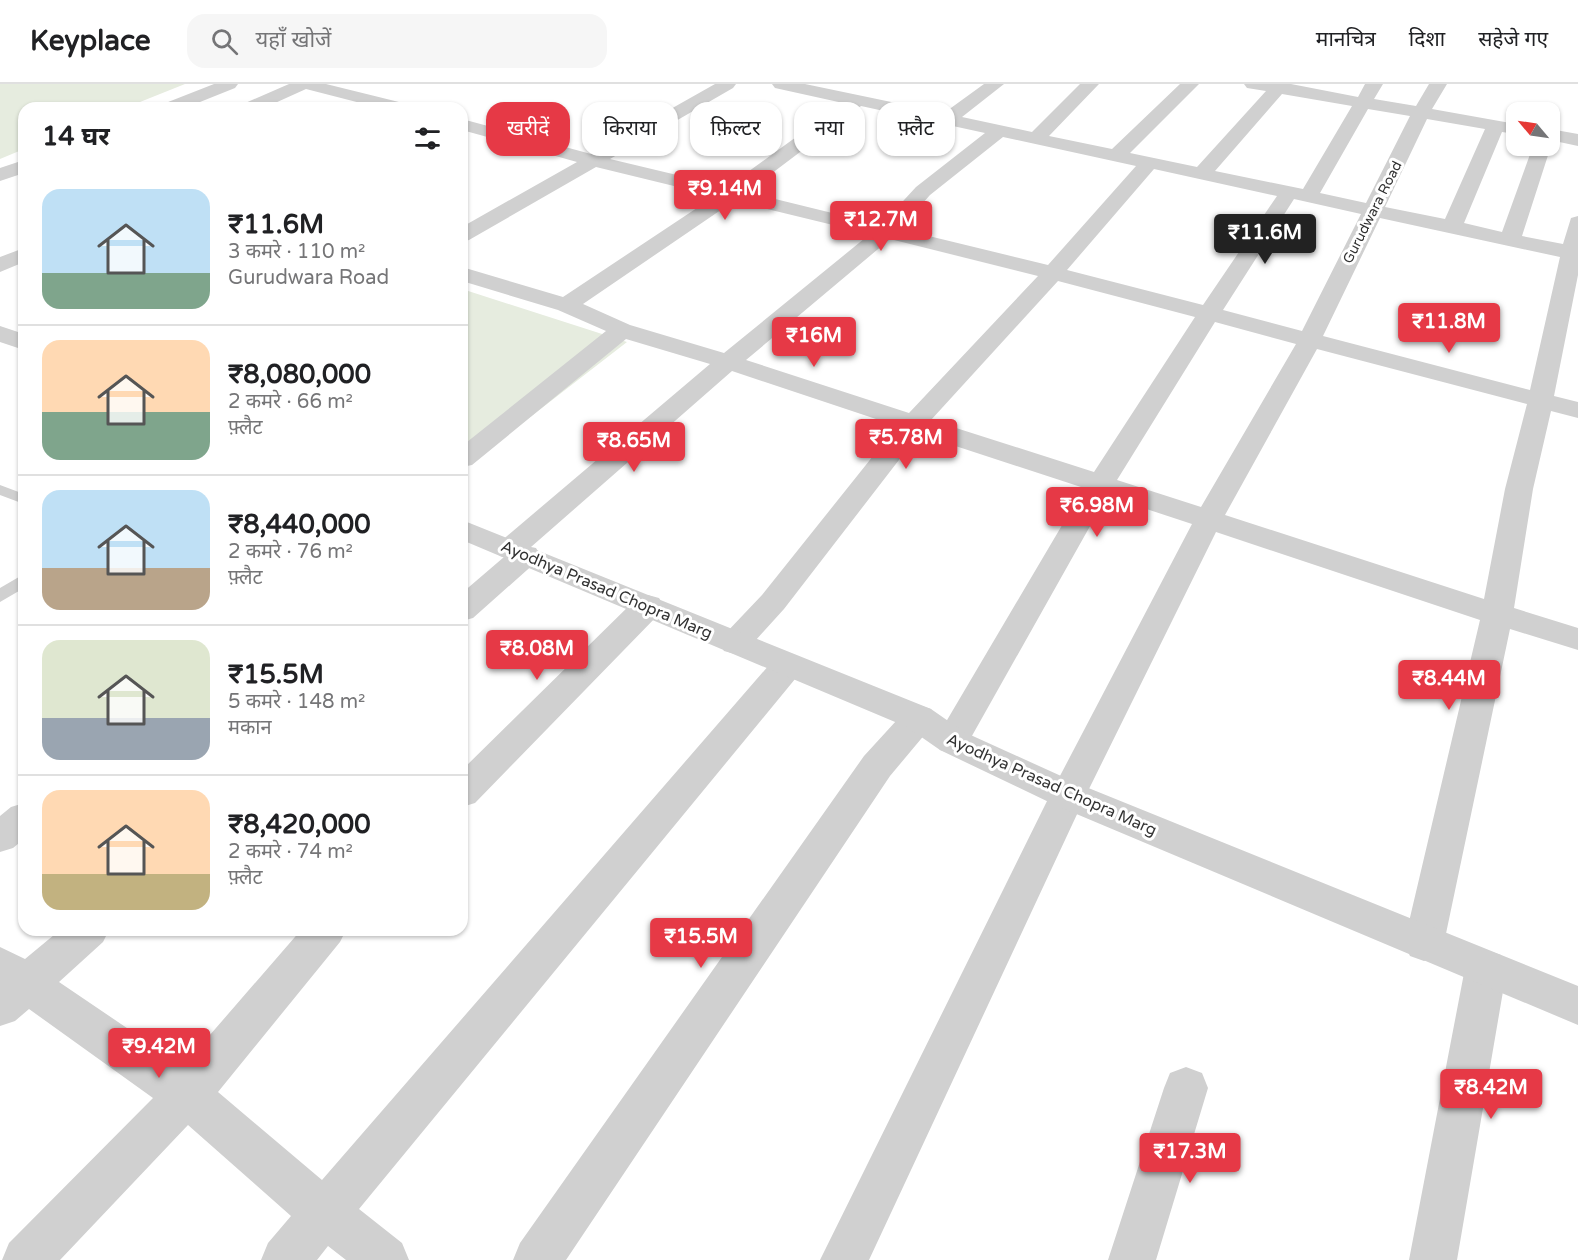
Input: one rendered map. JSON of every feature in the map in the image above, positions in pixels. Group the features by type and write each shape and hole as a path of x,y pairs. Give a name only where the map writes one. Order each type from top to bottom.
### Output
{"street":[{"path":"184,102 229,84"},
{"path":"263,102 304,84 378,102"},
{"path":"468,232 727,84"},
{"path":"781,84 814,87 877,104"},
{"path":"955,114 994,84"},
{"path":"1036,138 1064,107 1090,84"},
{"path":"1117,155 1190,84"},
{"path":"1253,84 1280,86 1506,128"},
{"path":"952,741 1100,484 1208,315 1299,195 1374,84"},
{"name":"Gurudwara Road","path":"844,1260 1068,795 1208,520 1309,341 1375,212 1421,112 1438,84"},
{"path":"1202,173 1280,86"},
{"path":"359,102 391,88"},
{"path":"886,102 900,92"},
{"path":"566,305 731,194 858,100"},
{"path":"955,121 1574,253"},
{"path":"1452,227 1496,126"},
{"path":"468,129 1053,273 1578,410"},
{"path":"468,604 518,552 728,362 885,233 923,191 999,131"},
{"path":"1560,137 1578,140"},
{"path":"1510,240 1539,156"},
{"path":"735,643 773,602 913,424 1053,273 1149,162"},
{"path":"0,175 18,168"},
{"path":"1424,943 1497,614 1519,489 1574,253 1578,222"},
{"path":"0,265 18,257"},
{"path":"468,276 566,305 622,330 728,362 1578,639"},
{"path":"468,454 622,330"},
{"path":"0,333 18,340"},
{"name":"Ayodhya Prasad Chopra Marg","path":"468,531 918,718 952,741 1068,795 1578,1006"},
{"path":"468,787 648,606"},
{"path":"285,1260 788,665"},
{"path":"537,1260 877,766 918,718"},
{"path":"0,837 18,823"},
{"path":"80,936 9,986 187,1095 385,1260"},
{"path":"26,1260 187,1095 322,936"},
{"path":"1432,1260 1486,968"},
{"path":"1132,1260 1186,1088"}],"lane":[{"path":"0,490 18,497"},
{"path":"0,596 18,584"}],"shaded area":[{"path":"0,84 185,84 140,102 18,102 18,152 0,159"},
{"path":"468,291 627,342 468,465"}]}
